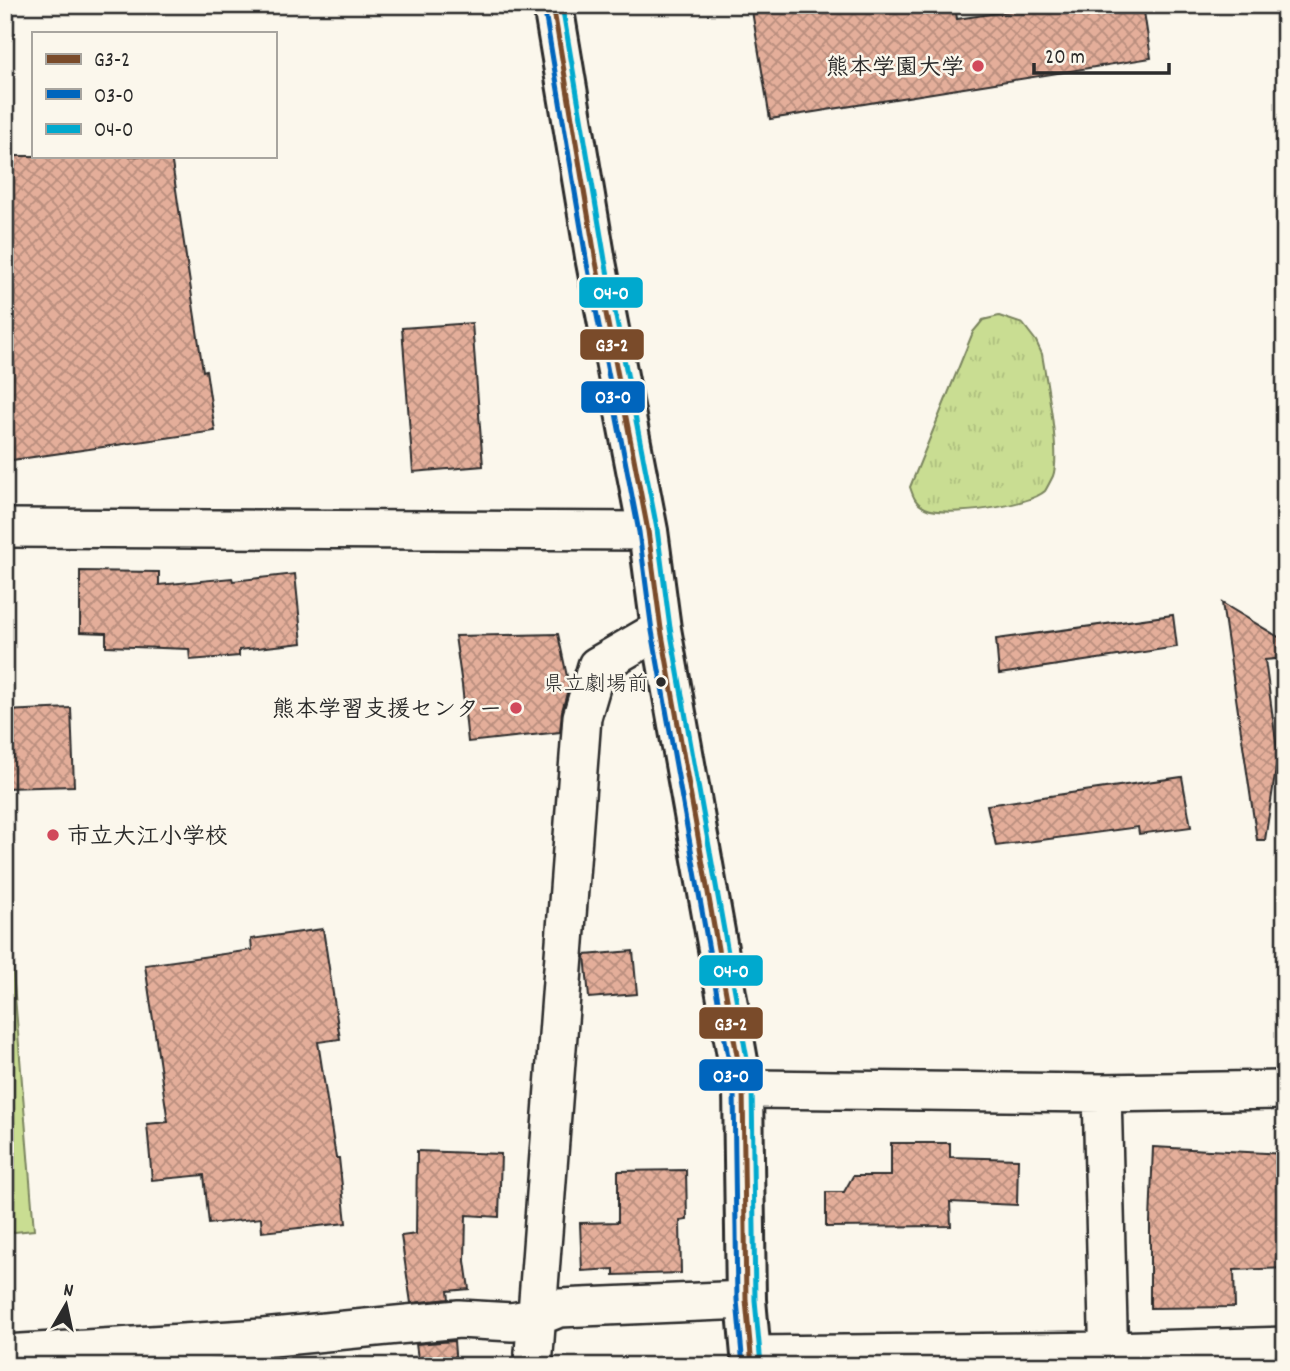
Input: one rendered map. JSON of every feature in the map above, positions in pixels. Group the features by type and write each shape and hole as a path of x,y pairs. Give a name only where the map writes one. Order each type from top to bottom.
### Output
{"street":[{"path":"553,5 596,262 648,531 661,629 743,1089 747,1300 752,1361 1109,1358 1285,1346"},
{"path":"5,528 648,531"},
{"path":"533,1366 582,717 597,666 661,629"},
{"path":"743,1089 1102,1093 1285,1090"},
{"path":"1102,1093 1109,1358"},
{"path":"5,1354 131,1356 264,1352 459,1319 512,1322 537,1317 559,1308 747,1300"}],"green space":[{"path":"999,316 1023,324 1042,354 1054,435 1053,476 1045,491 1005,506 950,512 925,508 917,502 910,487 973,332 983,320"},
{"path":"5,873 34,1230 5,1233"}],"building":[{"path":"751,5 955,5 957,19 1050,5 1143,5 1151,58 770,119"},
{"path":"5,156 171,158 203,371 206,370 215,431 5,461"},
{"path":"472,323 483,466 413,472 402,328"},
{"path":"80,571 159,572 159,585 295,574 302,643 239,650 239,656 190,660 189,649 106,646 106,633 80,632"},
{"path":"1222,603 1285,641 1285,658 1265,660 1278,756 1265,840 1257,840"},
{"path":"1173,615 1177,647 999,674 996,639"},
{"name":"熊本学習支援センター","path":"558,634 569,686 560,732 468,742 455,636"},
{"path":"71,708 74,786 5,788 5,711"},
{"path":"1182,777 1191,827 1139,834 1138,827 996,846 987,805"},
{"path":"323,929 340,1039 318,1042 336,1158 339,1158 346,1223 262,1232 261,1218 209,1224 204,1175 152,1180 147,1124 168,1122 145,965 252,950 251,939"},
{"path":"633,951 637,994 589,998 585,955"},
{"path":"891,1143 950,1143 950,1157 1018,1159 1017,1205 950,1202 951,1226 826,1227 826,1192 844,1192 853,1176 891,1176"},
{"path":"1153,1147 1285,1154 1285,1268 1234,1270 1235,1307 1150,1308"},
{"path":"417,1151 501,1154 499,1217 466,1215 465,1261 469,1289 448,1291 449,1299 411,1303 401,1236 416,1234"},
{"path":"686,1170 687,1220 680,1221 681,1273 614,1275 614,1269 582,1271 580,1223 618,1222 618,1171"},
{"path":"454,1341 456,1366 419,1366 416,1344"}],"transit line":[{"name":"G3-2","path":"553,5 596,262 648,531 661,629 743,1089 746,1300 752,1366"},
{"name":"O4-0","path":"562,5 605,260 657,529 670,628 752,1087 755,1300 761,1365"},
{"name":"O3-0","path":"544,6 587,264 639,532 652,631 734,1090 737,1300 743,1366"}],"place":[{"name":"熊本学園大学","path":"978,66"},
{"name":"県立劇場前","path":"661,682"},
{"name":"熊本学習支援センター","path":"516,708"},
{"name":"市立大江小学校","path":"53,835"}]}
